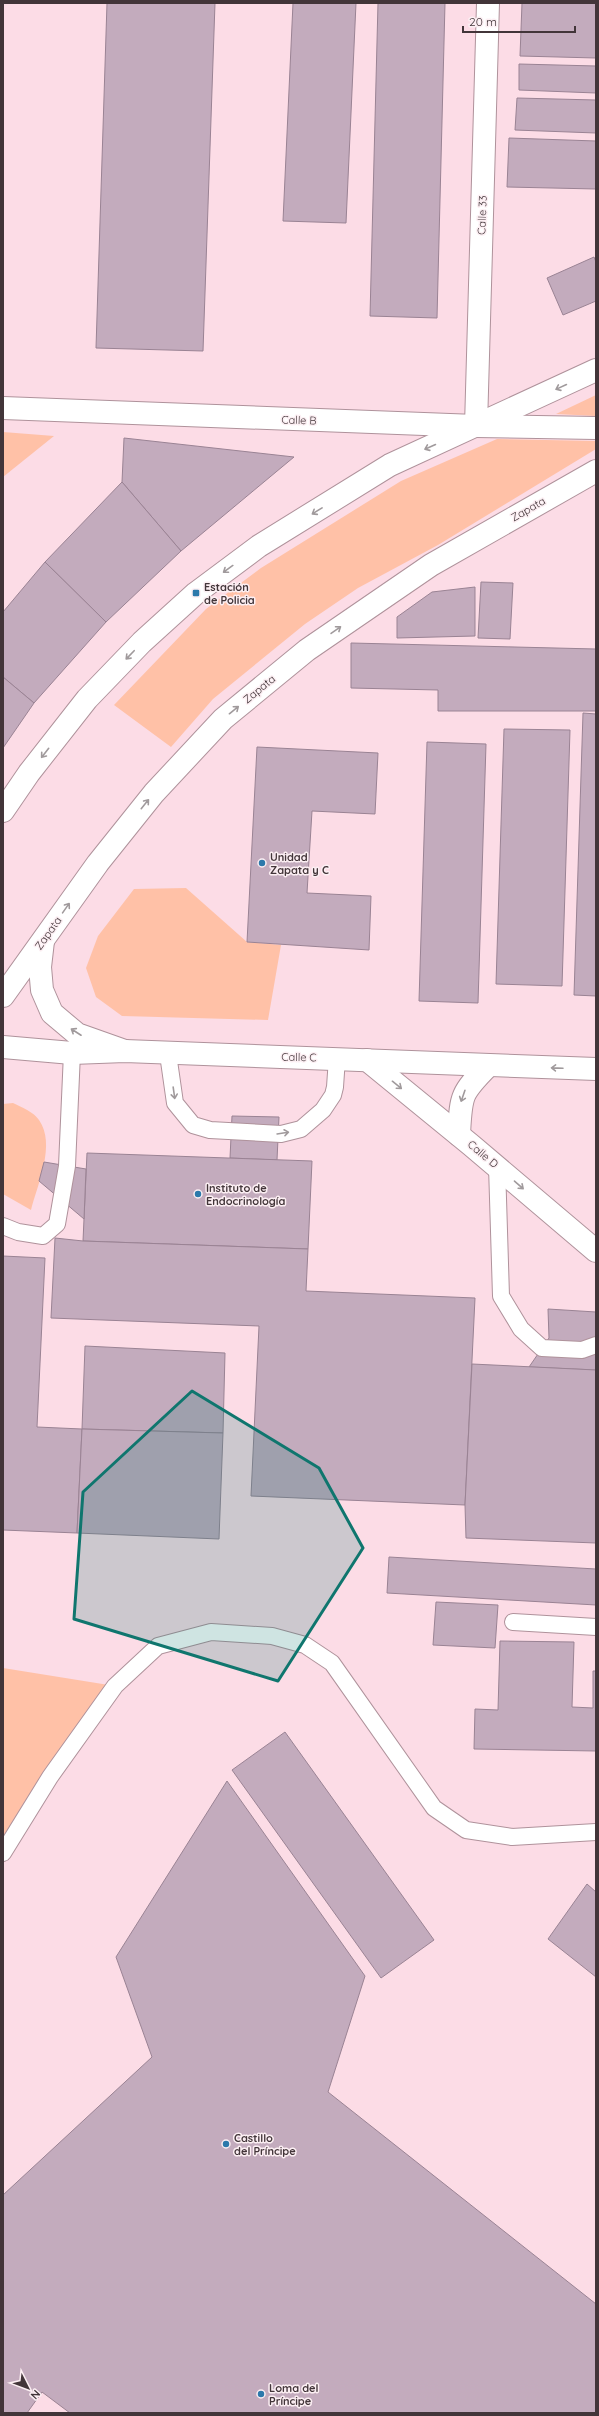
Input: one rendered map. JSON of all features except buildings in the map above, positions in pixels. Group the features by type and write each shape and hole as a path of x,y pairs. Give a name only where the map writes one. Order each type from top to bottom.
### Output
{"street":[{"name":"Calle 33","path":"476,426 488,3"},
{"path":"3,811 29,773 87,700 142,642 196,593 259,546 390,465 596,370"},
{"name":"Calle B","path":"3,408 476,426 596,428"},
{"name":"Zapata","path":"3,996 98,862 154,793 223,720 307,650 431,565 596,471"},
{"path":"43,940 40,967 42,990 52,1013 77,1034 125,1051"},
{"name":"Calle C","path":"3,1046 72,1052 125,1051 168,1054 337,1058 488,1066 596,1069"},
{"name":"Calle D","path":"367,1060 497,1166 596,1252"},
{"path":"459,1135 460,1105 466,1088 488,1066"}],"lane":[{"path":"3,1226 18,1232 43,1236 57,1224 66,1166 72,1052"},
{"path":"168,1054 175,1103 192,1125 210,1130 281,1134 301,1129 323,1110 333,1095 337,1058"},
{"path":"497,1166 501,1296 521,1329 542,1348 582,1350 596,1345"},
{"path":"513,1622 596,1627"},
{"path":"3,1853 50,1778 115,1686 158,1646 211,1632 272,1636 305,1645 332,1663 434,1808 466,1830 512,1837 596,1832"}],"highlighted area":[{"path":"192,1391 319,1468 363,1548 278,1681 74,1619 83,1492"}],"shaded area":[{"path":"596,395 596,416 556,414"},
{"path":"3,432 54,436 3,477"},
{"path":"497,439 596,441 596,449 438,545 358,588 305,624 213,699 171,747 114,705 206,609 261,568 401,481"},
{"path":"186,888 247,942 281,945 268,1020 122,1016 96,997 86,968 98,936 134,889"},
{"path":"13,1103 37,1117 44,1130 46,1140 44,1164 31,1210 3,1194 3,1104"},
{"path":"3,1668 115,1686 3,1863"}],"place":[{"name":"Estación de Policia","path":"196,593"},
{"name":"Unidad Zapata y C","path":"262,863"},
{"name":"Instituto de Endocrinología","path":"198,1194"},
{"name":"Castillo del Príncipe","path":"226,2144"},
{"name":"Loma del Príncipe","path":"261,2394"}]}
